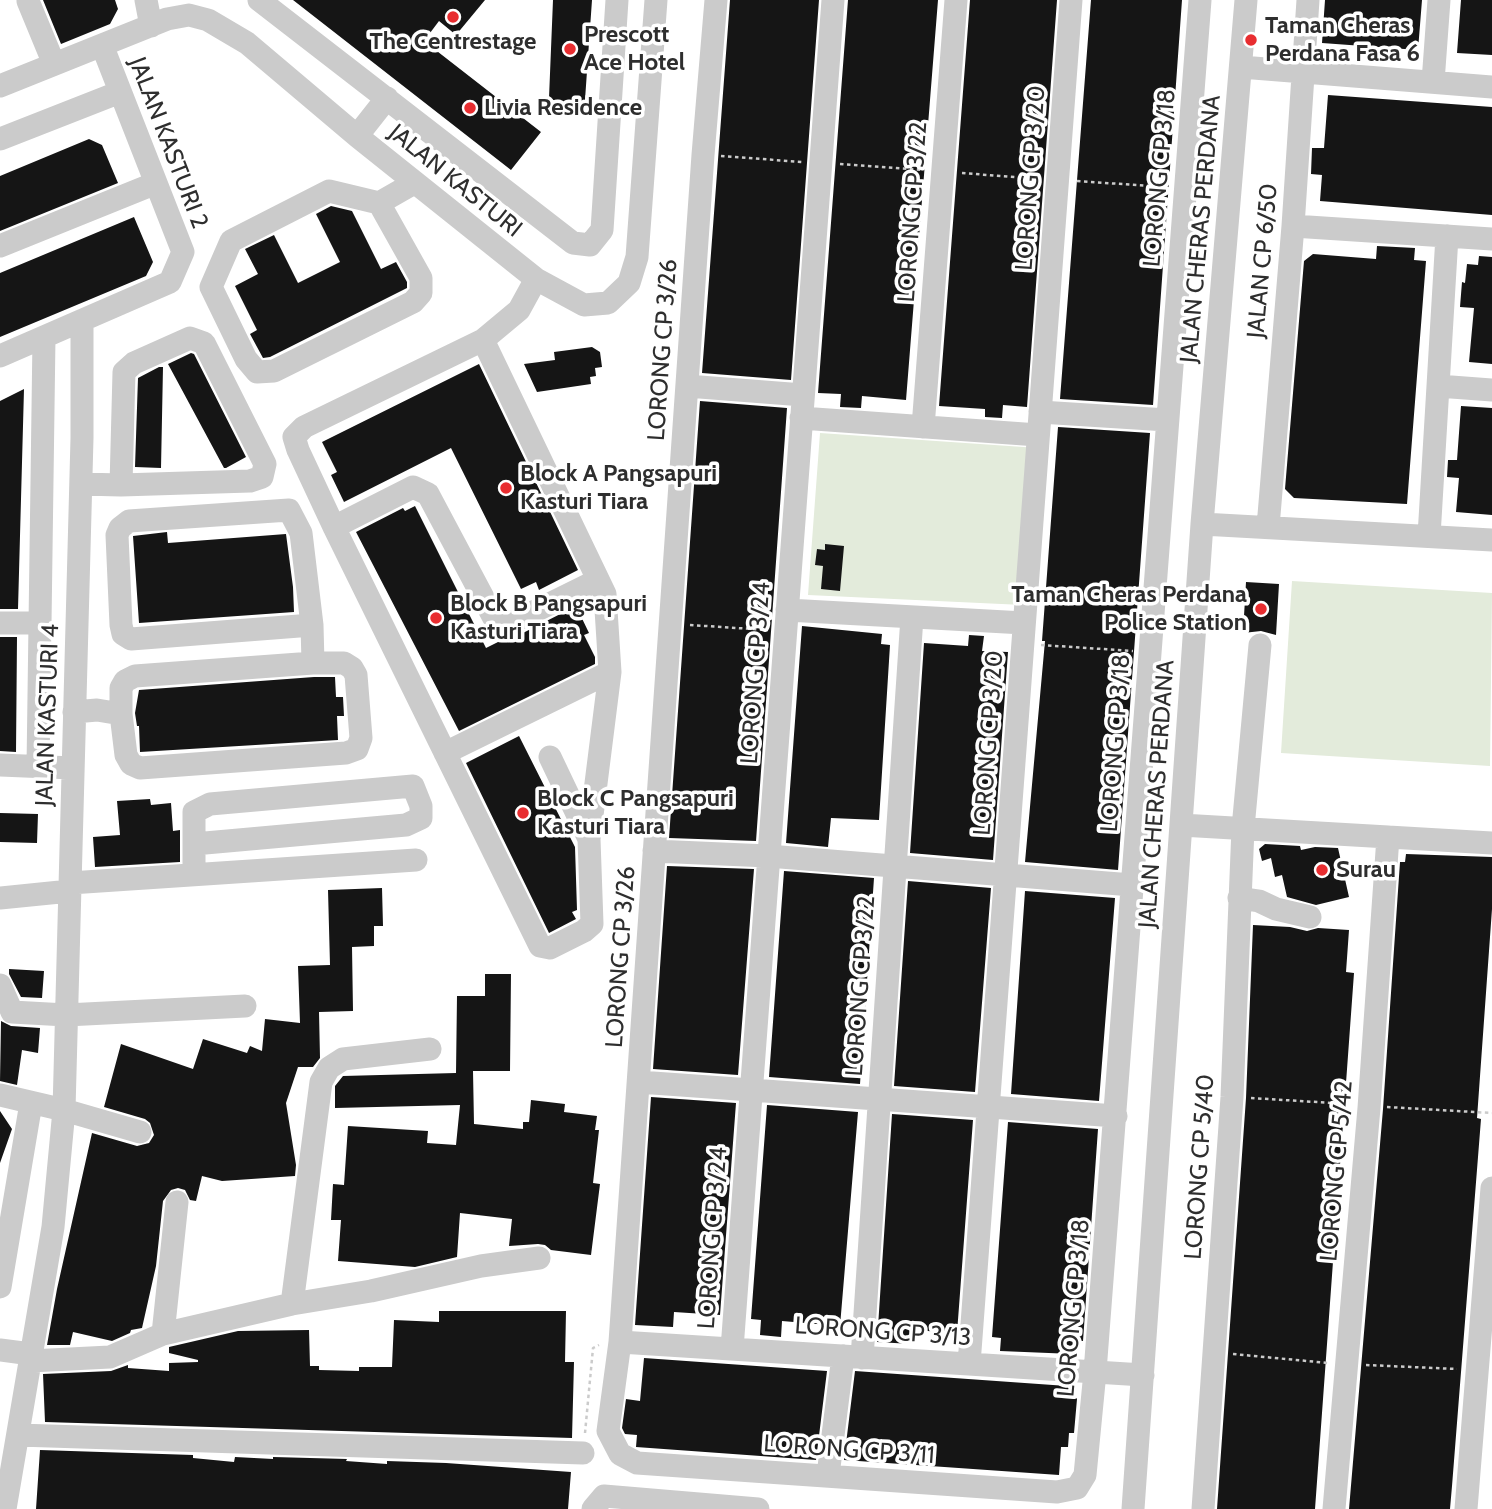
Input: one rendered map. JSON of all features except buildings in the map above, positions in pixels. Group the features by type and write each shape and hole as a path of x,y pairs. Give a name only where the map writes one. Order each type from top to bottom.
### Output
{"street":[{"path":"146,0 151,26"},
{"path":"259,0 573,243 590,245 602,230 617,0"},
{"name":"JALAN KASTURI","path":"2,79 54,64 167,19 189,15 208,20 247,43 414,183 536,279 584,305 608,303 629,283 637,257 656,0"},
{"name":"LORONG CP 3/26","path":"620,1454 608,1431 620,1342 716,0"},
{"name":"LORONG CP 3/24","path":"732,1349 832,0"},
{"name":"LORONG CP 3/22","path":"923,427 956,0"},
{"name":"LORONG CP 3/20","path":"969,1364 1071,0"},
{"name":"LORONG CP 3/18","path":"1077,1488 1085,1475 1095,1371 1200,0"},
{"name":"JALAN CHERAS PERDANA","path":"1133,1509 1202,524 1246,0"},
{"name":"JALAN CP 6/50","path":"1268,527 1293,226 1308,0"},
{"path":"1433,82 1439,0"},
{"path":"28,1 54,64"},
{"name":"JALAN KASTURI 2","path":"0,356 170,282 183,252 102,45"},
{"path":"614,49 652,51"},
{"path":"1241,67 1492,87"},
{"path":"0,139 120,92"},
{"path":"357,136 387,98"},
{"path":"0,246 156,183"},
{"path":"379,203 421,278 421,293 413,302 274,371 257,372 246,359 211,288 231,241 329,191 379,203 414,183"},
{"path":"1293,226 1492,239"},
{"path":"1429,536 1447,236"},
{"path":"483,340 605,594 610,672 589,839 592,924 584,931 550,948 540,946 334,527 294,437 304,427 483,340 519,310 536,279"},
{"name":"JALAN KASTURI 4","path":"5,1509 6,1464 18,1435 31,1357 52,1227 64,1110 82,321"},
{"path":"38,767 44,337"},
{"path":"80,484 121,485 250,481 262,477 265,464 204,343 190,338 134,363 124,372 121,485"},
{"path":"687,386 803,395"},
{"path":"1438,386 1492,390"},
{"path":"1040,412 1167,421"},
{"path":"801,418 1038,435"},
{"path":"334,527 413,487 428,494 495,620 513,622 598,580"},
{"path":"312,625 131,639 123,634 121,625 117,535 120,528 129,521 289,510 301,533 312,625 313,663"},
{"path":"1202,524 1492,540"},
{"path":"786,620 912,617 1023,633"},
{"name":"LORONG CP 3/22","path":"828,1475 853,1357 879,1100 912,617"},
{"path":"0,623 40,623"},
{"name":"LORONG CP 5/40","path":"1203,1509 1233,1085 1243,828 1260,645"},
{"path":"344,663 352,668 356,675 361,738 358,749 346,753 140,768 131,764 126,755 121,714 121,688 125,681 135,676 344,663"},
{"path":"445,753 610,672"},
{"path":"74,712 97,710 121,714"},
{"path":"550,757 589,839"},
{"path":"0,765 73,768"},
{"path":"194,844 407,825 421,818 421,806 412,786 210,804 194,812 194,844 194,874"},
{"path":"1181,825 1492,843"},
{"name":"LORONG CP 5/42","path":"1334,1509 1368,1122 1388,837"},
{"path":"654,851 768,856 1132,885"},
{"path":"0,898 70,887 194,874 416,860"},
{"path":"1239,898 1259,901 1284,912 1310,917"},
{"path":"0,985 12,1012 66,1015 245,1006"},
{"path":"292,1304 321,1082 330,1068 343,1059 430,1049"},
{"path":"639,1082 1116,1116"},
{"path":"0,1095 140,1132"},
{"path":"0,1287 31,1102"},
{"path":"1466,1509 1492,1188"},
{"path":"163,1334 177,1202"},
{"path":"0,1350 31,1357 110,1357 163,1334 292,1304 371,1291 481,1266 539,1258"},
{"name":"LORONG CP 3/13","path":"620,1342 1143,1376"},
{"path":"18,1435 583,1453"},
{"name":"LORONG CP 3/11","path":"620,1454 637,1462 1057,1492 1077,1488"},
{"path":"593,1509 604,1496 758,1509"}],"path":[{"path":"670,624 786,620"},
{"path":"1023,633 1150,652"},
{"path":"583,1453 593,1348 604,1342 620,1342"}],"green space":[{"path":"820,433 1038,448 1023,605 808,595"},
{"path":"1292,581 1492,593 1490,766 1281,753"}],"place":[{"name":"The Centrestage","path":"453,17"},
{"name":"Taman Cheras Perdana Fasa 6","path":"1251,40"},
{"name":"Prescott Ace Hotel","path":"570,49"},
{"name":"Livia Residence","path":"470,108"},
{"name":"Block A Pangsapuri Kasturi Tiara","path":"506,488"},
{"name":"Taman Cheras Perdana Police Station","path":"1261,609"},
{"name":"Block B Pangsapuri Kasturi Tiara","path":"436,618"},
{"name":"Block C Pangsapuri Kasturi Tiara","path":"523,813"},
{"name":"Surau","path":"1322,870"}]}
